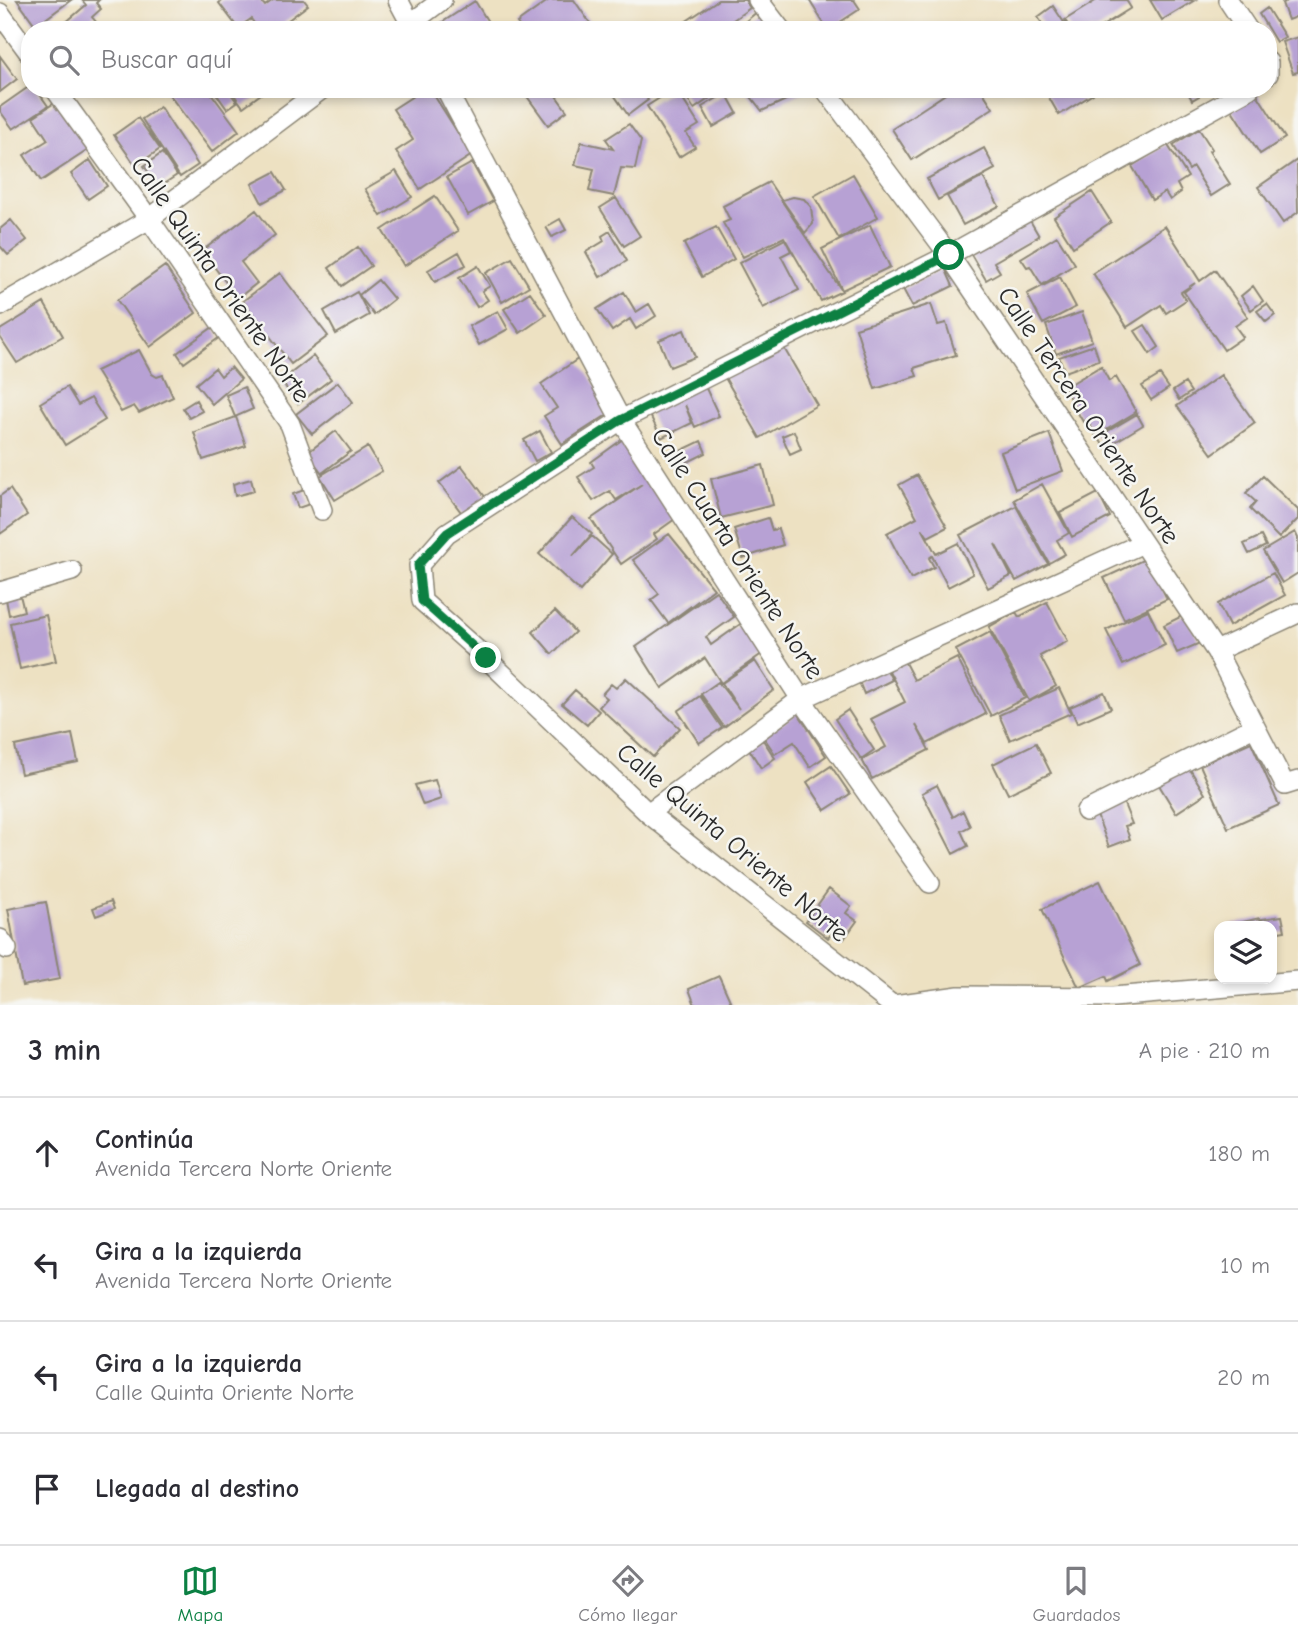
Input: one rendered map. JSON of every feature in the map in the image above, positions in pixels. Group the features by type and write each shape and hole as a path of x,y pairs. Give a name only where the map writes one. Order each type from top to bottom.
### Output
{"street":[{"path":"398,0 407,21"},
{"path":"416,21 442,0"},
{"path":"758,0 774,21"},
{"path":"1228,0 1242,21"},
{"path":"0,13 21,42"},
{"name":"Calle Quinta Oriente Norte","path":"62,98 149,219 290,424 322,510"},
{"path":"0,306 149,219 310,98"},
{"name":"Calle Cuarta Oriente Norte","path":"451,98 621,420 801,699 930,883"},
{"name":"Calle Tercera Oriente Norte","path":"832,98 949,255 1216,651 1254,727 1292,783"},
{"path":"621,420 949,255 1233,98"},
{"name":"Calle Quinta Oriente Norte","path":"621,420 447,533 418,565 422,601 648,813 893,1005 959,996 1113,997 1298,981"},
{"path":"648,813 801,699 1143,543"},
{"path":"0,592 72,571"},
{"path":"1216,651 1298,613"},
{"path":"1087,811 1254,727"}],"building":[{"path":"17,0 71,0 43,21 32,21"},
{"path":"82,0 99,0 96,3 101,9 92,17 95,21 67,21 86,5"},
{"path":"222,0 260,0 265,6 273,0 304,0 308,5 287,21 233,21 219,3"},
{"path":"549,0 574,0 589,21 520,21"},
{"path":"718,0 745,0 750,8 732,21 686,21"},
{"path":"809,0 854,0 860,9 842,21 822,21"},
{"path":"1097,0 1126,0 1131,8 1110,21 1065,20"},
{"path":"1150,0 1195,0 1162,20"},
{"path":"1298,0 1298,16 1288,20 1282,3"},
{"path":"475,1 487,21 444,21"},
{"path":"1053,6 1063,21 1040,21 1038,17"},
{"path":"763,7 774,21 746,21"},
{"path":"1267,8 1275,21 1263,21 1259,14"},
{"path":"1277,24 1285,37 1277,41"},
{"path":"1298,37 1298,72 1293,73 1282,42"},
{"path":"0,56 17,79 0,92"},
{"path":"21,92 21,98 42,98 48,106 13,129 0,107"},
{"path":"172,98 215,98 239,131 212,152"},
{"path":"219,98 234,98 237,102 227,109"},
{"path":"236,98 256,98 243,107"},
{"path":"410,98 436,98 472,155 420,189 396,151 413,140 393,109"},
{"path":"528,98 558,98 567,111 548,125"},
{"path":"616,98 647,98 648,100 628,115"},
{"path":"660,98 682,98 699,125 686,133 695,147 679,157 647,106"},
{"path":"687,98 710,98 694,109"},
{"path":"717,98 729,98 737,113 713,127 702,107"},
{"path":"752,98 790,98 762,111"},
{"path":"939,98 987,98 993,108 912,160 892,129"},
{"path":"1049,98 1087,98 1059,115"},
{"path":"1251,98 1260,98 1285,138 1260,154 1232,110"},
{"path":"56,102 88,150 41,181 24,155 48,140 33,117"},
{"path":"160,107 198,165 180,177 142,119"},
{"path":"138,118 160,149 136,166 114,135"},
{"path":"629,124 641,141 635,169 621,168 614,196 589,191 594,169 575,165 581,142 613,149 606,139"},
{"path":"1199,129 1230,184 1211,196 1193,167 1189,170 1173,145"},
{"path":"1167,144 1188,177 1177,184 1181,192 1170,200 1165,192 1152,200 1132,166"},
{"path":"984,148 995,169 938,200 927,179"},
{"path":"162,153 177,175 159,187 144,166"},
{"path":"90,160 107,186 88,199 71,174"},
{"path":"1297,160 1298,212 1283,223 1258,187"},
{"path":"472,163 493,201 468,215 447,177"},
{"path":"396,171 412,197 381,216 365,189"},
{"path":"275,172 286,190 262,203 252,184"},
{"path":"853,174 878,217 839,239 814,196"},
{"path":"983,177 999,206 963,225 947,196"},
{"path":"769,182 842,291 821,301 784,237 743,257 723,223 730,220 723,206"},
{"path":"1092,192 1111,222 1073,247 1054,217"},
{"path":"435,196 458,231 404,266 382,230"},
{"path":"793,197 804,199 811,207 813,224 805,233 782,200"},
{"path":"616,198 640,236 624,246 600,208"},
{"path":"256,210 275,235 241,262 257,283 238,298 202,251"},
{"path":"1028,217 1039,236 994,262 1000,272 986,280 969,251"},
{"path":"560,219 566,230 552,237 546,227"},
{"path":"11,220 27,240 8,255 0,246 0,229"},
{"path":"870,225 890,267 842,290 822,249"},
{"path":"1165,226 1200,281 1215,270 1248,317 1235,326 1243,337 1224,350 1184,292 1195,283 1181,292 1186,300 1166,313 1161,305 1127,327 1093,273"},
{"path":"716,227 734,259 702,277 684,244"},
{"path":"610,231 627,261 600,277 586,252 604,241 602,236"},
{"path":"1057,236 1075,264 1042,285 1030,266 1027,267 1021,258"},
{"path":"785,239 791,251 781,256 799,290 763,308 739,263"},
{"path":"358,247 371,266 342,286 329,268"},
{"path":"459,252 466,265 435,282 428,270"},
{"path":"512,258 529,286 502,302 486,273"},
{"path":"165,266 196,313 150,347 117,300"},
{"path":"478,266 490,286 482,291 488,300 477,307 459,278"},
{"path":"945,268 953,286 912,306 903,289"},
{"path":"280,273 328,336 291,364 243,301"},
{"path":"1060,277 1076,307 1043,324 1027,294"},
{"path":"378,280 394,299 374,315 359,295"},
{"path":"1253,286 1263,301 1251,310 1241,296"},
{"path":"357,292 369,315 336,334 324,311"},
{"path":"530,292 546,315 520,333 504,309"},
{"path":"624,292 636,312 649,304 656,316 636,329 630,319 612,331 597,309"},
{"path":"44,303 63,336 17,363 0,337 0,330"},
{"path":"931,304 938,325 946,323 956,355 914,368 917,376 875,389 856,328"},
{"path":"1267,304 1275,315 1266,322 1257,311"},
{"path":"498,311 508,329 479,345 469,326"},
{"path":"1082,312 1092,341 1056,354 1046,325"},
{"path":"1145,325 1159,347 1150,354 1135,331"},
{"path":"213,327 220,337 184,363 177,353"},
{"path":"684,330 695,357 670,367 659,340"},
{"path":"781,343 817,405 760,438 724,376"},
{"path":"1094,345 1099,360 1065,372 1059,357"},
{"path":"139,350 152,374 157,377 163,375 173,397 139,413 134,406 121,412 96,371"},
{"path":"313,356 331,379 298,404 281,381"},
{"path":"578,359 613,411 562,444 544,416 557,408 541,384"},
{"path":"1101,366 1109,381 1116,377 1136,412 1096,436 1087,420 1083,422 1064,388"},
{"path":"231,367 241,379 212,404 196,384 215,368 221,376"},
{"path":"1160,375 1169,388 1151,400 1142,386"},
{"path":"1221,375 1255,423 1212,454 1177,406"},
{"path":"338,382 353,402 312,434 296,414"},
{"path":"703,382 719,416 695,427 685,405 692,423 661,438 649,413"},
{"path":"1185,383 1191,392 1179,400 1173,391"},
{"path":"67,387 78,405 91,398 105,420 65,445 40,403"},
{"path":"244,387 253,409 235,417 226,395"},
{"path":"196,400 202,411 189,418 183,408"},
{"path":"1137,414 1143,425 1105,448 1098,437"},
{"path":"236,417 246,446 203,460 194,432"},
{"path":"336,431 351,451 322,473 307,453"},
{"path":"540,431 551,452 535,461 524,440"},
{"path":"794,431 801,449 790,454 782,436"},
{"path":"1049,433 1063,471 1015,489 1001,452"},
{"path":"623,439 675,519 654,534 657,539 621,564 591,519 642,484 616,500 610,491 593,501 578,477 594,467 591,462"},
{"path":"701,441 706,453 682,465 676,453"},
{"path":"368,447 382,471 335,500 320,476"},
{"path":"763,465 773,505 721,518 711,479"},
{"path":"462,466 486,498 464,516 439,483"},
{"path":"917,475 947,527 928,537 922,528 936,554 958,543 973,574 948,587 932,556 929,558 934,567 911,579 887,533 917,517 899,485"},
{"path":"1263,476 1298,510 1298,519 1279,538 1250,509 1256,502 1246,493"},
{"path":"251,479 254,491 235,496 233,484"},
{"path":"1042,484 1069,533 1057,540 1065,554 1049,563 1014,500"},
{"path":"10,489 27,515 0,534 0,496"},
{"path":"304,490 310,504 298,508 293,494"},
{"path":"1098,493 1110,517 1072,537 1060,513"},
{"path":"1016,506 1048,564 1016,581 995,544 1011,576 988,588 960,535"},
{"path":"572,517 592,534 573,556 592,536 612,554 580,591 539,554"},
{"path":"768,518 772,530 778,529 783,545 743,558 734,529"},
{"path":"1295,532 1298,538 1298,573 1282,583 1263,551"},
{"path":"669,534 714,589 668,623 651,600 659,594 633,560"},
{"path":"1261,536 1266,546 1249,554 1244,544"},
{"path":"1147,558 1167,599 1124,619 1104,578"},
{"path":"1273,573 1285,595 1229,626 1218,604"},
{"path":"716,591 734,617 706,637 711,645 742,623 763,653 721,683 705,658 662,688 636,647"},
{"path":"20,595 24,611 9,615 6,599"},
{"path":"1047,602 1068,641 1040,656 1056,686 1029,701 989,627 1016,612 1019,617"},
{"path":"1148,610 1165,645 1123,665 1106,630"},
{"path":"555,611 575,632 552,654 533,632"},
{"path":"1186,614 1200,643 1177,653 1164,625"},
{"path":"46,615 56,661 20,669 10,623"},
{"path":"990,632 1025,698 991,716 956,650"},
{"path":"902,657 914,680 957,658 986,714 927,744 916,725 929,750 872,779 862,760 886,747 871,719 905,702 886,665"},
{"path":"755,661 774,690 724,727 701,694 718,682 739,709 722,683"},
{"path":"885,666 892,680 864,694 858,679"},
{"path":"626,678 680,728 653,757 599,707 607,698 602,694 611,684 616,688"},
{"path":"1059,688 1071,713 1010,740 999,715"},
{"path":"575,690 599,711 587,725 562,704"},
{"path":"1104,692 1111,708 1077,723 1070,707"},
{"path":"700,696 722,728 699,743 678,711"},
{"path":"848,710 874,750 861,759 835,719"},
{"path":"798,713 826,756 810,767 794,742 775,754 763,736"},
{"path":"72,734 78,762 21,774 15,746"},
{"path":"763,740 775,758 761,768 749,749"},
{"path":"1251,742 1279,805 1228,828 1200,765"},
{"path":"1036,743 1051,773 1008,794 993,764"},
{"path":"831,766 850,794 825,810 807,782"},
{"path":"1188,766 1205,794 1176,813 1159,785"},
{"path":"435,780 441,799 423,805 415,785"},
{"path":"937,785 953,817 963,811 970,826 961,831 968,846 953,854 922,793"},
{"path":"1122,799 1132,824 1125,826 1130,839 1109,847 1095,810"},
{"path":"1100,881 1140,965 1108,981 1106,976 1079,988 1042,909"},
{"path":"829,889 851,906 846,913 857,921 844,939 834,931 828,938 806,921"},
{"path":"111,901 114,909 96,916 93,908"},
{"path":"46,902 60,979 22,986 8,909"},
{"path":"1282,916 1285,931 1277,932 1277,921 1262,919"},
{"path":"719,976 732,1005 695,1005 689,989"}],"route":[{"path":"486,658 422,601 418,565 447,533 621,420 949,255"}]}
